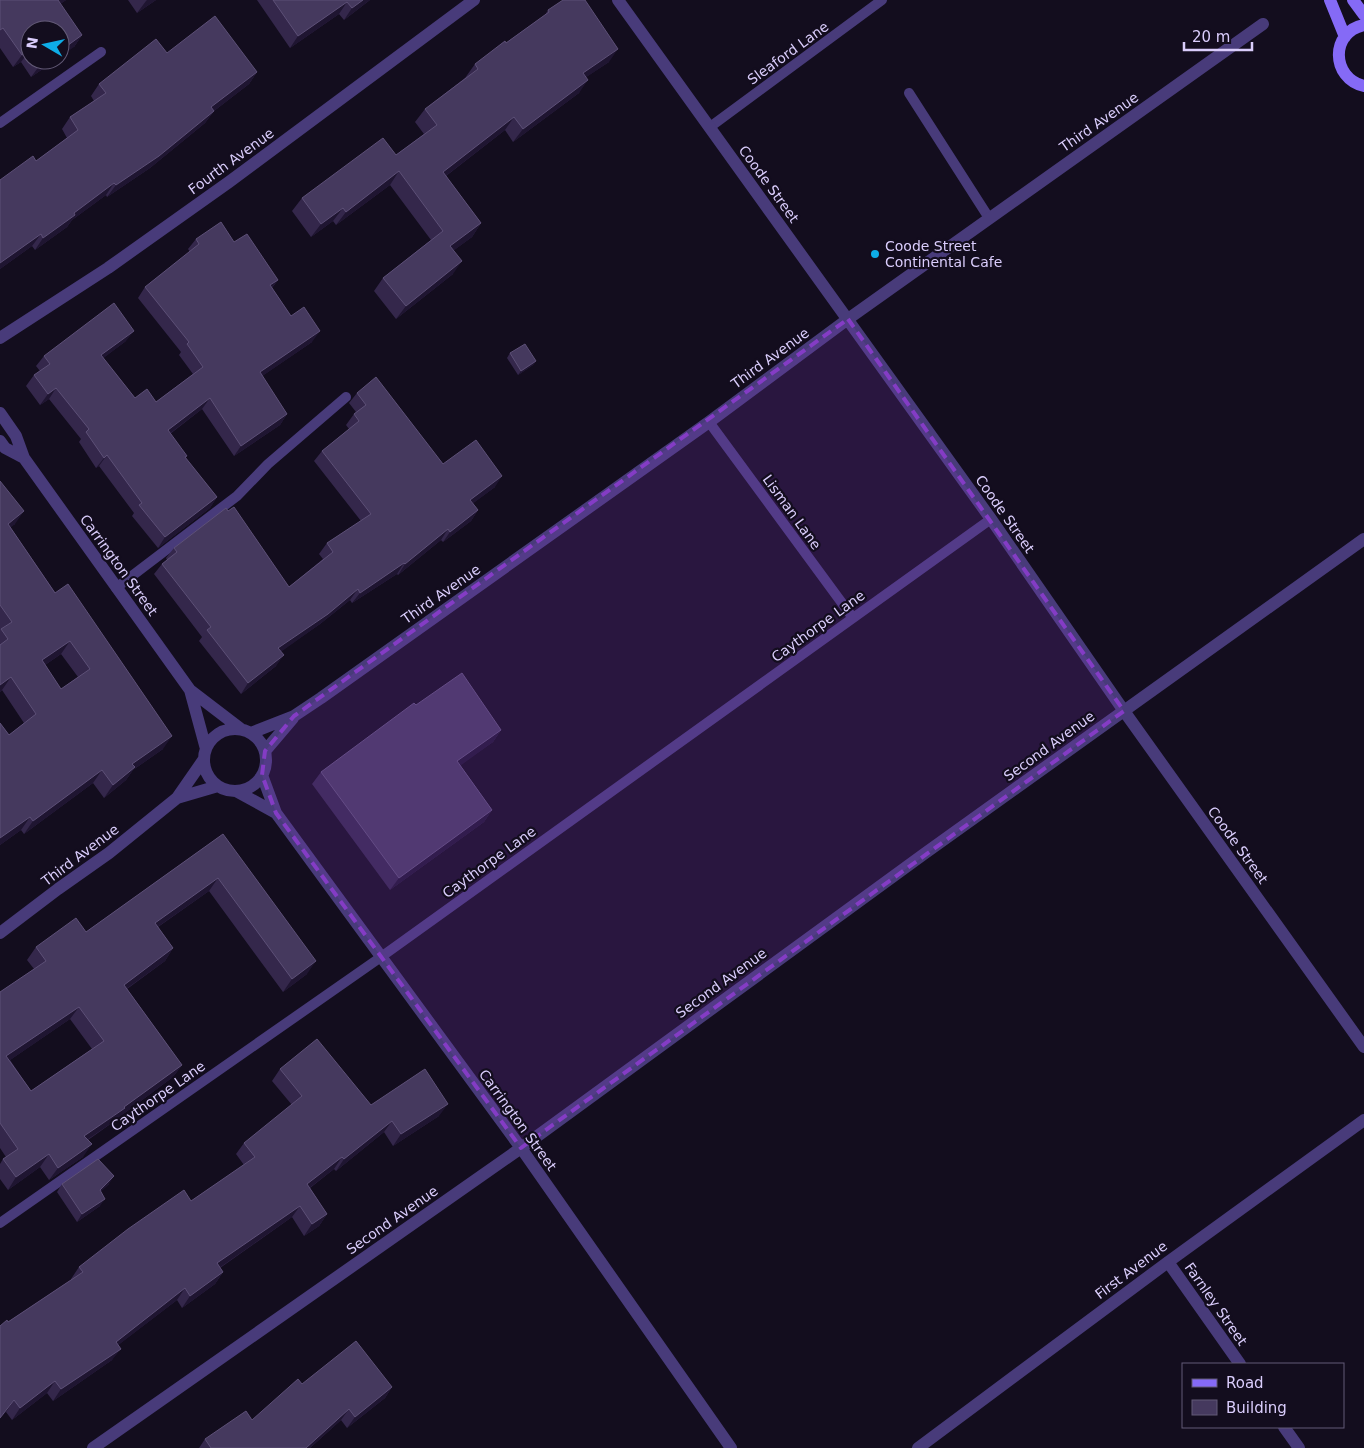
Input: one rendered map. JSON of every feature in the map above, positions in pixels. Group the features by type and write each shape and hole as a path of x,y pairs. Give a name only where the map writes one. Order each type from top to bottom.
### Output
{"main road":[{"path":"1330,0 1345,36"},
{"path":"1353,0 1364,15"},
{"path":"1364,25 1352,30 1345,36 1338,56 1340,66 1345,75 1353,82 1364,86"}],"street":[{"name":"Fourth Avenue","path":"0,338 116,263 229,182 474,0"},
{"name":"Coode Street","path":"618,0 991,519 1124,711 1364,1047"},
{"name":"Third Avenue","path":"265,751 294,716 709,422 848,319 1263,24"},
{"name":"Carrington Street","path":"0,413 16,436 24,458 190,690 246,731"},
{"name":"Carrington Street","path":"0,441 5,448 24,458"},
{"name":"Second Avenue","path":"93,1448 521,1148 924,854 1364,539"},
{"name":"Carrington Street","path":"190,690 205,754"},
{"name":"Third Avenue","path":"246,731 294,716"},
{"path":"232,729 246,731 262,744 265,751 266,759 262,775 256,783 247,788 236,791 227,790 218,786 210,779 206,770 205,754 210,741 216,735 232,729"},
{"name":"Third Avenue","path":"0,934 58,889 109,853 178,798 205,754"},
{"name":"Carrington Street","path":"262,775 276,813 521,1148 731,1448"},
{"name":"Third Avenue","path":"178,798 218,786"},
{"name":"Carrington Street","path":"236,791 276,813"},
{"name":"First Avenue","path":"918,1448 1168,1262 1364,1120"},
{"name":"Farnley Street","path":"1168,1262 1239,1363"},
{"path":"1285,1428 1300,1448"}],"lane":[{"name":"Sleaford Lane","path":"710,127 882,0"},
{"path":"0,123 101,52"},
{"path":"909,93 989,218"},
{"path":"116,588 238,496 268,464 346,397"},
{"name":"Lisman Lane","path":"709,422 853,618"},
{"name":"Caythorpe Lane","path":"0,1223 381,957 991,519"}],"highlighted area":[{"path":"848,319 1124,711 521,1148 276,813 262,775 265,751 294,716"}],"building":[{"path":"0,0 58,0 82,35 70,44 70,20 20,20 20,52 3,28 0,30"},
{"path":"273,0 363,0 352,8 347,2 298,36"},
{"path":"563,0 585,0 618,49 583,73 588,80 523,129 514,117 443,172 481,223 450,246 462,261 406,306 383,278 443,231 399,171 346,212 343,208 321,224 302,198 383,138 396,155 437,125 425,109 478,69 475,64"},
{"path":"215,16 257,72 211,107 214,111 159,156 116,185 114,183 43,238 41,234 0,263 0,180 33,156 36,161 78,130 70,117 106,93 99,84 156,39 167,53"},
{"path":"221,222 234,242 247,234 278,280 270,285 291,316 304,307 320,331 260,372 287,414 241,446 210,398 168,430 187,456 185,457 217,497 165,537 139,505 142,503 107,455 104,458 86,432 89,429 56,388 48,394 34,375 50,364 44,356 114,303 134,331 101,355 135,398 147,389 156,402 203,367 187,344 189,342 145,287 199,244 196,239"},
{"path":"525,344 536,361 521,371 510,353"},
{"path":"376,377 443,464 476,440 502,476 470,500 478,510 450,532 448,529 405,564 360,593 358,589 328,614 278,648 284,655 248,683 207,630 211,627 162,564 177,552 174,548 226,508 228,511 234,507 289,587 333,552 327,543 371,514 322,451 359,421 354,414 366,405 357,393"},
{"path":"0,481 24,511 8,524 55,593 68,584 172,736 132,764 135,767 113,785 102,770 33,821 30,817 0,838 0,723 9,735 36,714 11,677 0,685 0,645 8,639 1,629 12,622 0,605","holes":["70,641 90,669 61,689 42,660"]},
{"path":"462,673 501,730 457,761 492,810 399,878 321,772 414,703 416,705"},
{"path":"223,834 316,961 292,979 218,878 155,923 173,948 124,985 182,1065 84,1136 92,1144 58,1168 49,1154 16,1177 3,1159 18,1149 0,1123 0,992 46,961 36,947 76,918 86,932","holes":["79,1007 104,1041 31,1091 6,1056"]},
{"path":"317,1039 371,1105 425,1069 448,1104 401,1134 392,1121 344,1159 342,1157 307,1184 327,1214 312,1224 300,1206 217,1263 223,1272 190,1296 185,1288 116,1342 121,1349 61,1389 55,1381 20,1408 14,1400 0,1418 0,1326 83,1272 79,1267 128,1229 184,1190 191,1201 255,1157 244,1143 302,1096 280,1069"},
{"path":"98,1159 114,1176 100,1190 105,1199 82,1214 62,1184"},
{"path":"356,1341 392,1387 355,1417 349,1409 306,1448 211,1448 205,1439 246,1411 252,1420 298,1379 302,1384"}],"place":[{"name":"Coode Street Continental Cafe","path":"875,254"}]}
